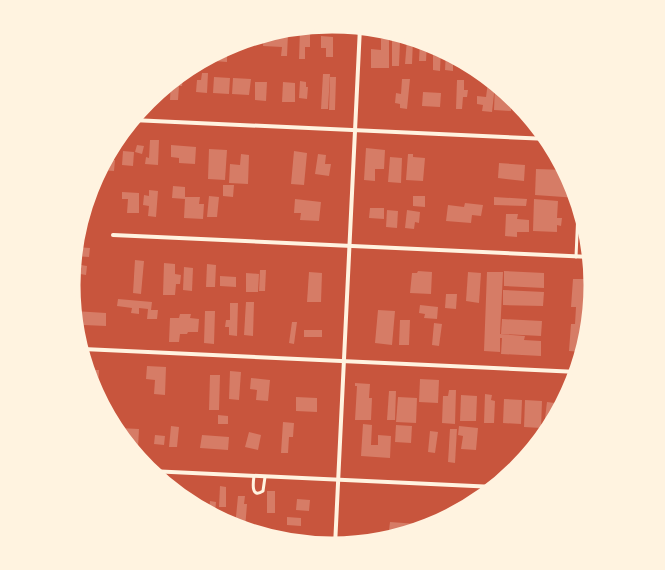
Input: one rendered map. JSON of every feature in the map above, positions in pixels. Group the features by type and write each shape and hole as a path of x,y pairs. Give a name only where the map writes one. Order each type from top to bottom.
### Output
{"street":[{"path":"336,539 360,33"},
{"path":"140,120 540,139"},
{"path":"113,235 585,257"},
{"path":"87,349 571,372"},
{"path":"160,471 487,487"}],"lane":[{"path":"576,257 578,218"},
{"path":"254,476 253,490 257,493 263,491 265,477"}],"building":[{"path":"310,32 310,47 305,47 305,59 299,59 300,33"},
{"path":"288,35 287,56 281,56 282,47 263,46 263,41"},
{"path":"321,36 333,37 333,57 326,57 326,48 321,48"},
{"path":"381,39 389,39 389,68 371,68 371,49 381,50"},
{"path":"392,40 400,41 399,66 392,66"},
{"path":"407,42 413,44 412,64 405,64"},
{"path":"420,46 427,49 426,61 419,61"},
{"path":"433,51 441,55 440,71 433,70"},
{"path":"227,54 227,62 214,61 220,57"},
{"path":"446,57 453,61 453,71 445,70"},
{"path":"202,73 208,73 207,93 196,92 197,80 201,80"},
{"path":"323,74 330,74 328,109 321,109"},
{"path":"214,77 230,78 229,94 213,93"},
{"path":"330,77 336,77 335,110 329,110"},
{"path":"233,78 251,79 249,95 232,94"},
{"path":"402,79 410,79 407,109 400,108 400,104 395,103 396,93 401,94"},
{"path":"183,80 182,86 179,86 178,100 170,100 171,89"},
{"path":"457,80 464,80 464,90 468,90 467,97 463,97 462,109 456,109"},
{"path":"300,81 306,82 306,87 308,87 307,99 299,98"},
{"path":"255,82 267,82 266,101 255,100"},
{"path":"283,82 295,83 295,102 282,102"},
{"path":"488,84 495,89 492,112 482,111 483,105 477,104 477,96 486,97"},
{"path":"495,90 511,104 511,111 494,110"},
{"path":"423,92 441,93 440,107 422,106"},
{"path":"150,140 159,140 158,165 145,164 146,157 149,158"},
{"path":"137,145 144,146 142,154 135,152"},
{"path":"171,145 196,147 195,164 179,163 179,158 171,157"},
{"path":"366,148 385,150 384,169 375,169 375,181 364,180"},
{"path":"209,149 227,150 225,180 208,179"},
{"path":"123,151 134,152 133,166 122,165"},
{"path":"294,151 307,153 304,185 291,184"},
{"path":"241,154 249,155 248,184 229,183 230,164 240,165"},
{"path":"318,154 326,155 325,164 331,164 329,176 315,174"},
{"path":"408,154 413,154 413,157 425,158 423,181 406,180"},
{"path":"390,157 402,158 401,183 388,182"},
{"path":"112,160 115,160 114,171 106,170"},
{"path":"499,163 525,165 524,181 498,178"},
{"path":"536,169 558,170 571,197 535,195"},
{"path":"223,185 234,185 233,197 223,196"},
{"path":"173,186 185,187 185,197 200,197 199,204 204,204 203,219 184,218 185,199 172,198"},
{"path":"149,190 158,191 156,217 148,216 149,206 143,205 144,195 149,196"},
{"path":"122,192 139,193 139,213 127,213 128,199 122,199"},
{"path":"209,196 219,197 217,217 207,217"},
{"path":"413,196 425,196 425,207 413,206"},
{"path":"494,197 527,199 526,206 494,205"},
{"path":"295,199 321,202 319,221 300,220 301,213 294,213"},
{"path":"534,199 558,201 557,218 562,218 561,226 557,225 557,232 533,231"},
{"path":"465,203 483,205 481,216 472,215 471,223 446,221 448,205 464,207"},
{"path":"370,208 384,208 384,219 369,218"},
{"path":"387,210 398,211 397,228 386,227"},
{"path":"407,210 420,212 419,223 415,222 414,229 405,228"},
{"path":"506,214 518,214 517,219 529,220 529,232 517,232 517,237 505,236"},
{"path":"82,247 90,248 89,257 80,256"},
{"path":"80,260 80,272 81,265 87,266 86,275 80,274 79,276"},
{"path":"135,260 144,261 141,294 133,293"},
{"path":"164,263 175,264 175,274 181,275 180,284 176,284 175,295 163,295"},
{"path":"207,264 216,265 215,287 206,287"},
{"path":"184,267 193,268 192,291 183,290"},
{"path":"260,270 266,270 265,291 259,291"},
{"path":"418,271 432,272 431,294 410,293 412,273 417,273"},
{"path":"504,271 544,273 544,288 504,286"},
{"path":"309,272 322,273 321,302 307,302"},
{"path":"468,272 481,273 479,303 466,301"},
{"path":"487,272 503,272 500,334 525,336 524,340 541,341 541,356 501,354 502,338 500,338 500,352 484,351"},
{"path":"246,273 259,274 258,292 246,292"},
{"path":"220,276 236,277 236,287 220,286"},
{"path":"573,279 586,279 586,302 582,335 578,352 569,351 571,324 575,324 576,307 571,307"},
{"path":"503,290 544,292 543,306 503,305"},
{"path":"446,294 457,294 456,309 445,308"},
{"path":"118,299 152,302 151,310 158,310 157,319 147,319 148,309 139,308 139,314 131,313 132,308 117,306"},
{"path":"246,302 254,302 253,336 244,335"},
{"path":"230,303 238,303 237,336 229,335 229,327 225,327 226,320 230,320"},
{"path":"420,305 438,307 437,319 424,318 425,314 419,313"},
{"path":"378,310 395,311 392,345 375,343"},
{"path":"80,311 106,313 106,326 84,325 83,336"},
{"path":"205,311 215,311 214,344 204,343"},
{"path":"180,314 191,314 190,318 199,319 198,332 180,334 179,342 169,342 170,318 179,318"},
{"path":"502,319 542,321 541,336 501,334"},
{"path":"400,320 410,320 409,345 399,345"},
{"path":"292,322 297,322 294,344 289,343"},
{"path":"434,323 442,324 439,346 432,345"},
{"path":"304,330 322,330 322,337 304,337"},
{"path":"147,366 166,367 165,395 154,394 155,380 146,379"},
{"path":"93,370 99,370 98,383"},
{"path":"230,371 241,372 239,400 229,399"},
{"path":"210,375 220,375 219,410 209,410"},
{"path":"251,378 270,380 268,401 256,400 257,390 250,389"},
{"path":"420,379 439,380 438,403 419,402"},
{"path":"355,383 370,384 369,398 372,398 371,420 355,420 357,386 355,386"},
{"path":"449,390 456,390 455,424 442,423 443,396 448,396"},
{"path":"389,391 396,391 395,420 387,420"},
{"path":"485,394 492,395 491,400 495,401 494,423 484,423"},
{"path":"461,395 477,396 476,421 460,421"},
{"path":"296,397 317,398 317,412 296,411"},
{"path":"398,397 417,398 416,423 396,422"},
{"path":"504,399 522,400 521,424 503,423"},
{"path":"525,400 542,401 541,428 524,427"},
{"path":"547,402 557,403 552,412 544,426"},
{"path":"218,415 228,416 228,424 218,424"},
{"path":"283,422 294,423 293,437 289,437 288,453 281,453"},
{"path":"363,424 372,425 371,445 378,445 378,435 391,436 390,458 361,456"},
{"path":"396,425 412,426 411,443 395,442"},
{"path":"171,426 179,427 177,447 169,447"},
{"path":"459,426 478,428 476,450 461,449 463,436 458,435"},
{"path":"123,428 139,429 138,448"},
{"path":"450,429 457,429 455,463 448,462"},
{"path":"430,431 438,432 435,453 428,452"},
{"path":"249,432 261,435 258,450 245,447"},
{"path":"155,435 165,436 164,445 154,444"},
{"path":"202,435 229,437 228,450 200,448"},
{"path":"220,486 226,487 226,507 219,507"},
{"path":"267,491 275,491 275,513 267,513"},
{"path":"238,496 245,496 244,504 247,504 245,524 236,520"},
{"path":"297,499 310,500 309,511 296,510"},
{"path":"210,501 216,502 215,510 209,507"},
{"path":"287,517 301,518 301,526 287,525"},
{"path":"390,522 418,524 414,526 389,532"}]}
